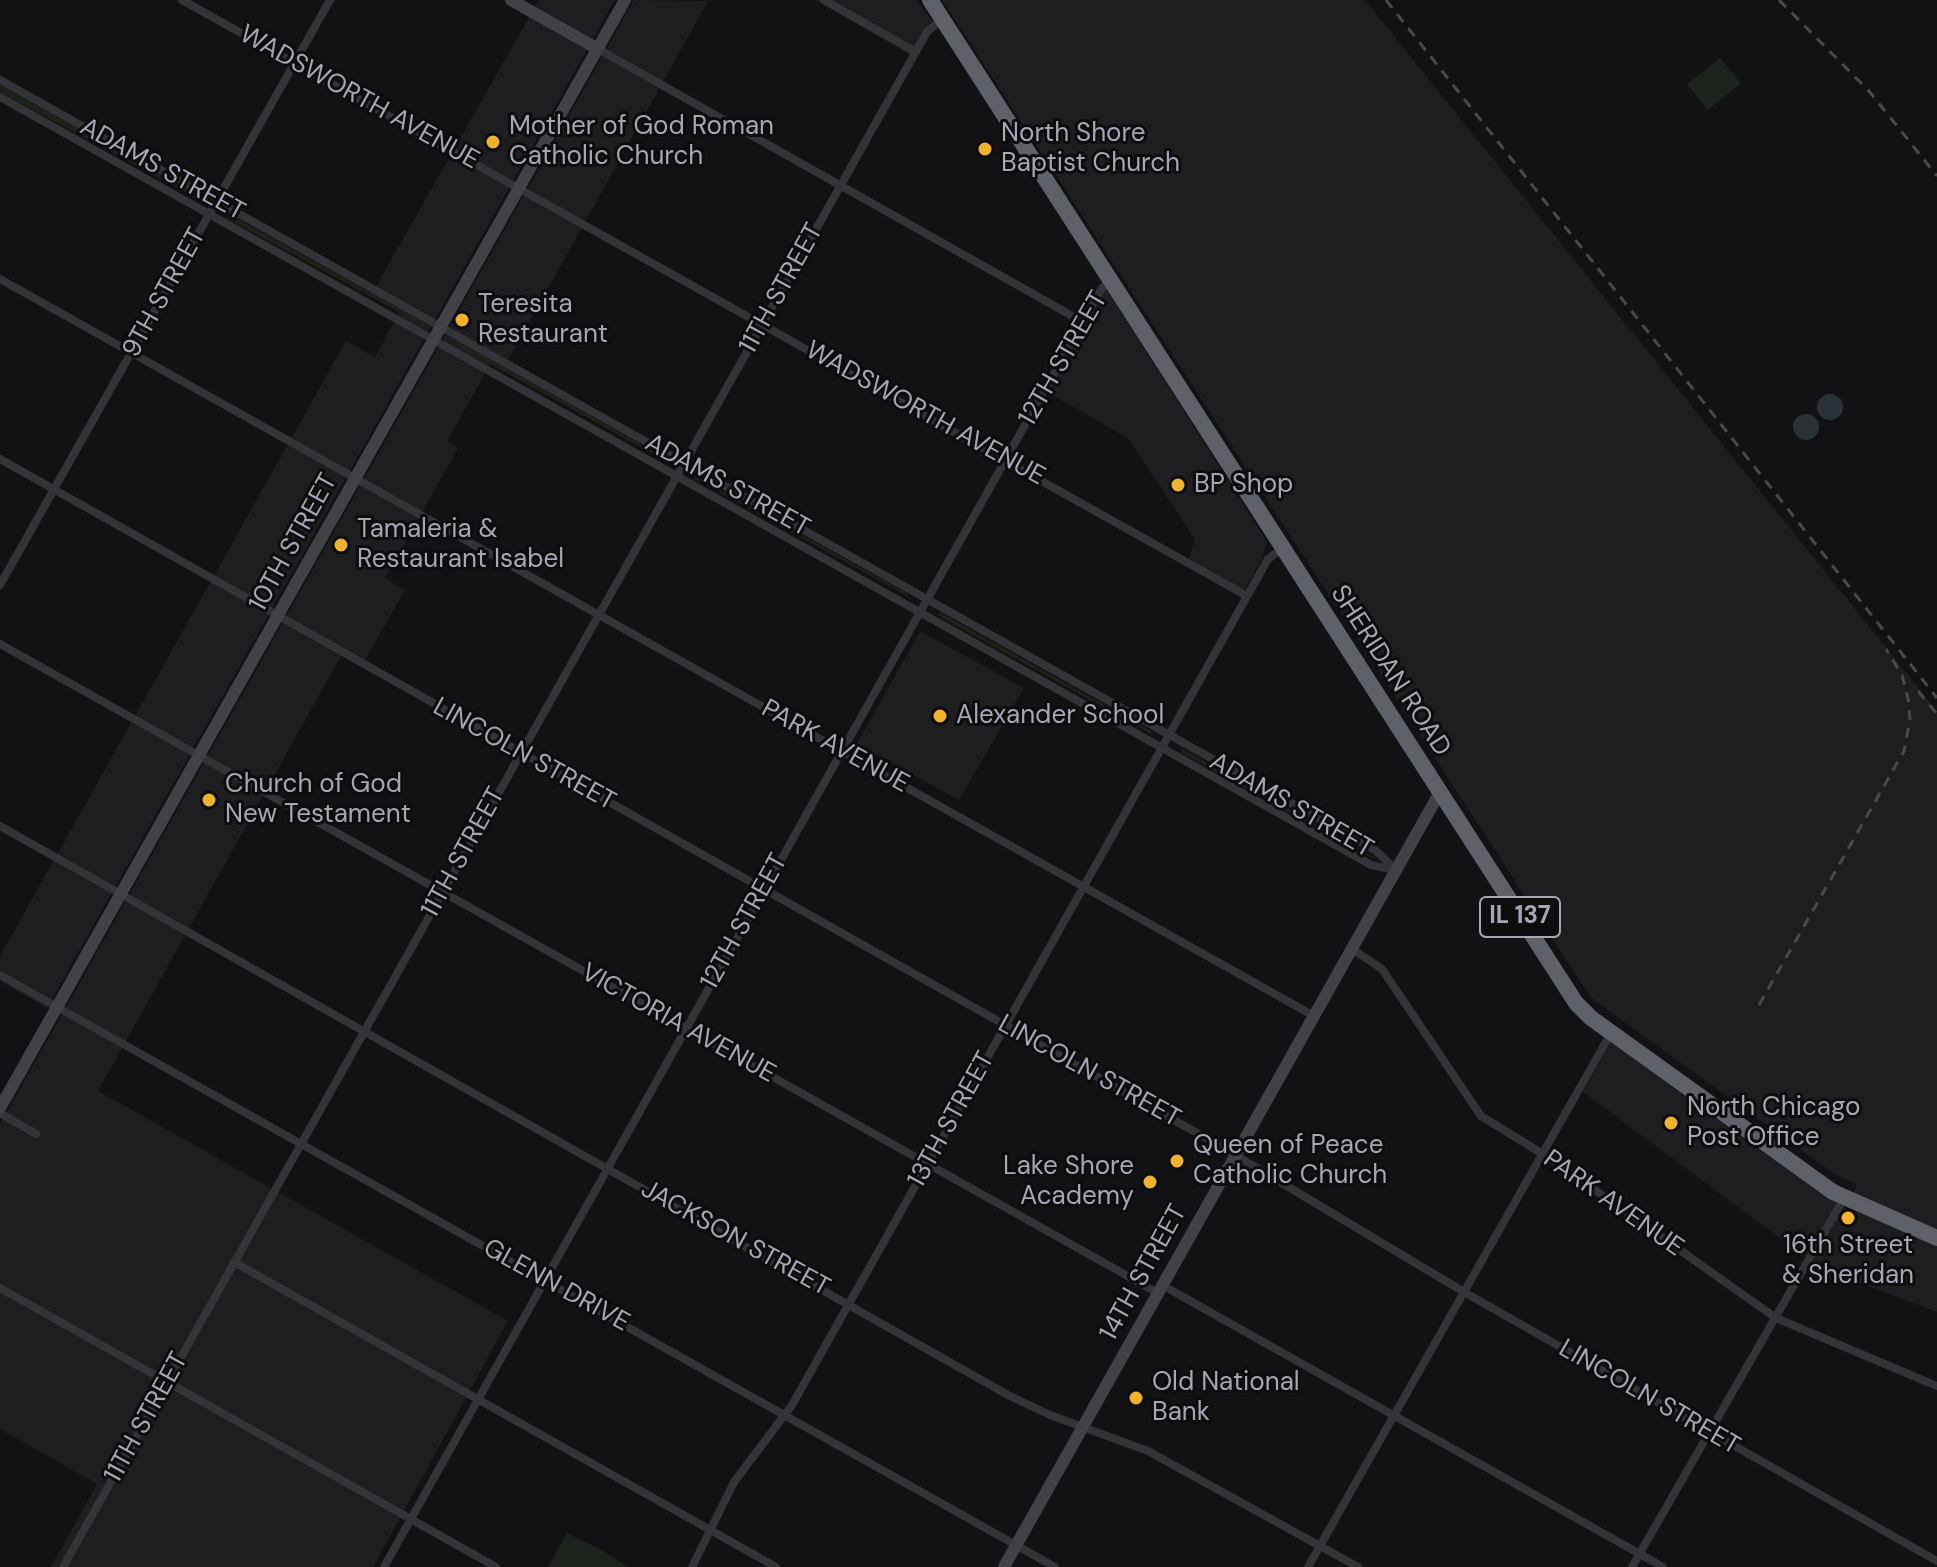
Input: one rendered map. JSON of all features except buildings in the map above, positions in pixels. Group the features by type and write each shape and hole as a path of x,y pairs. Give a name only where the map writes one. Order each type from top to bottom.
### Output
{"highway":[{"name":"SHERIDAN ROAD","path":"930,0 1576,1003 1611,1032 1844,1198 1937,1238"}],"street":[{"name":"WADSWORTH AVENUE","path":"182,0 1247,596"},
{"name":"9TH STREET","path":"0,585 330,0"},
{"path":"511,0 1083,322"},
{"name":"10TH STREET","path":"0,1110 625,0"},
{"path":"824,0 916,52"},
{"name":"11TH STREET","path":"63,1567 927,32 942,19"},
{"name":"ADAMS STREET","path":"0,80 927,598 1168,737 1375,850 1396,870"},
{"name":"ADAMS STREET","path":"0,97 1371,865 1396,870"},
{"name":"PARK AVENUE","path":"0,279 1314,1016"},
{"name":"12TH STREET","path":"384,1567 841,750 1102,288 1110,281"},
{"name":"LINCOLN STREET","path":"0,459 1236,1155 1464,1292 1937,1561"},
{"name":"13TH STREET","path":"692,1567 746,1463 785,1416 850,1303 1268,559 1283,548"},
{"name":"VICTORIA AVENUE","path":"0,644 927,1164 1395,1415 1663,1567"},
{"name":"14TH STREET","path":"1004,1567 1440,792"},
{"name":"JACKSON STREET","path":"0,826 850,1303 1008,1395 1148,1451 1358,1567"},
{"name":"PARK AVENUE","path":"1352,949 1382,969 1472,1108 1776,1318 1937,1386"},
{"name":"GLENN DRIVE","path":"0,975 1055,1567"},
{"path":"1308,1567 1611,1032"},
{"path":"0,1110 36,1134"},
{"path":"1632,1567 1844,1198"},
{"path":"234,1262 776,1567"},
{"path":"0,1288 496,1567"}],"shaded area":[{"path":"539,0 615,0 47,1008 0,981 0,956 346,341 375,357 400,311 371,295"},
{"path":"634,0 708,1 503,369 491,363 447,441 458,448 385,578 405,590 362,665 342,654 98,1091 508,1321 373,1567 51,1567 97,1484 0,1429 0,1124"},
{"path":"815,0 917,0 932,21 912,56"},
{"path":"942,0 1365,0 1937,711 1937,1312 1820,1268 1583,1092 1611,1042 1763,1153 1847,1209 1857,1185 1836,1175 1591,998"},
{"path":"1720,58 1741,83 1708,110 1687,84"},
{"path":"0,85 200,196 201,201 0,92"},
{"path":"227,213 424,322 423,325 228,219"},
{"path":"1103,284 1267,542 1260,563 1242,594 1188,560 1195,539 1128,438 1044,390"},
{"path":"455,339 665,458 666,461 454,344"},
{"path":"1830,394 1839,398 1843,407 1839,416 1830,420 1821,416 1817,407 1821,398"},
{"path":"1806,414 1815,418 1819,427 1815,436 1806,440 1797,436 1793,427 1797,418"},
{"path":"695,476 908,594 909,597 695,479"},
{"path":"941,613 1151,731 1151,734 937,615"},
{"name":"Alexander School","path":"920,631 1024,688 959,800 857,744"},
{"path":"1183,749 1373,856 1375,860 1180,752"},
{"path":"567,1533 600,1549 628,1567 548,1567"}],"railway":[{"path":"1386,0 1937,698"},
{"path":"1779,0 1869,91 1937,176"},
{"path":"1759,1005 1904,751 1910,719 1908,698 1902,675 1886,649"},
{"path":"1918,691 1937,714"}],"place":[{"name":"Mother of God Roman Catholic Church","path":"493,142"},
{"name":"North Shore Baptist Church","path":"985,149"},
{"name":"Teresita Restaurant","path":"462,320"},
{"name":"BP Shop","path":"1178,485"},
{"name":"Tamaleria & Restaurant Isabel","path":"341,545"},
{"name":"Alexander School","path":"940,716"},
{"name":"Church of God New Testament","path":"209,800"},
{"name":"North Chicago Post Office","path":"1671,1123"},
{"name":"Queen of Peace Catholic Church","path":"1177,1161"},
{"name":"Lake Shore Academy","path":"1150,1182"},
{"name":"16th Street & Sheridan","path":"1848,1218"},
{"name":"Old National Bank","path":"1136,1398"}]}
